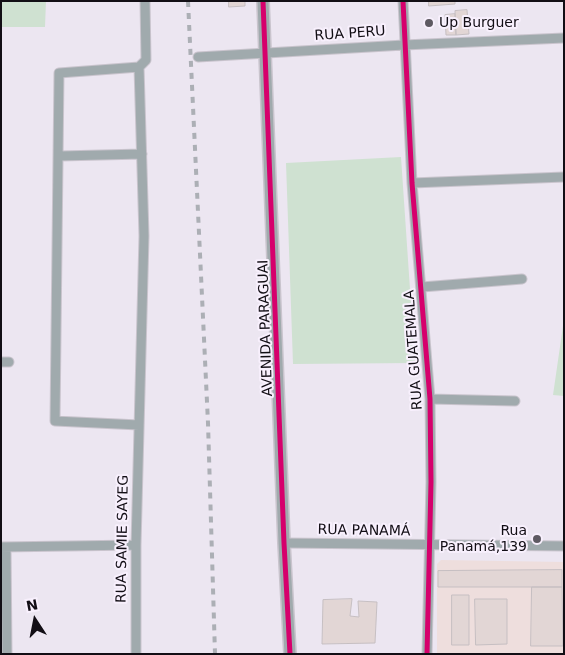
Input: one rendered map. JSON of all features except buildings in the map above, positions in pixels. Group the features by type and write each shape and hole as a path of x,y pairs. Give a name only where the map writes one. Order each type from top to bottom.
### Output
{"street":[{"name":"RUA SAMIE SAYEG","path":"136,654 136,545 144,236 139,67 146,60 146,1"},
{"name":"AVENIDA PARAGUAI","path":"263,1 290,654"},
{"name":"RUA GUATEMALA","path":"403,1 412,183 430,399 431,482 427,654"},
{"name":"RUA PERU","path":"198,57 564,38"},
{"path":"139,67 59,73 60,156 55,421 139,425"},
{"path":"60,156 142,154"},
{"path":"412,183 564,177"},
{"path":"422,287 522,279"},
{"path":"430,399 515,401"},
{"name":"RUA PANAMÁ","path":"284,543 564,546"},
{"path":"7,654 4,547 136,545"}],"shaded area":[{"path":"441,560 564,562 564,654 437,653 437,564"}],"green space":[{"path":"1,1 46,1 45,27 1,27"},
{"path":"401,157 415,363 293,364 286,163"},
{"path":"564,319 564,396 553,395"}],"railway":[{"path":"188,1 208,423 215,654"}],"cycle path":[{"path":"263,1 290,654"},
{"path":"403,1 412,183 430,399 431,482 427,654"}],"place":[{"name":"Up Burguer","path":"429,23"},
{"name":"Rua Panamá,139","path":"537,539"}]}
